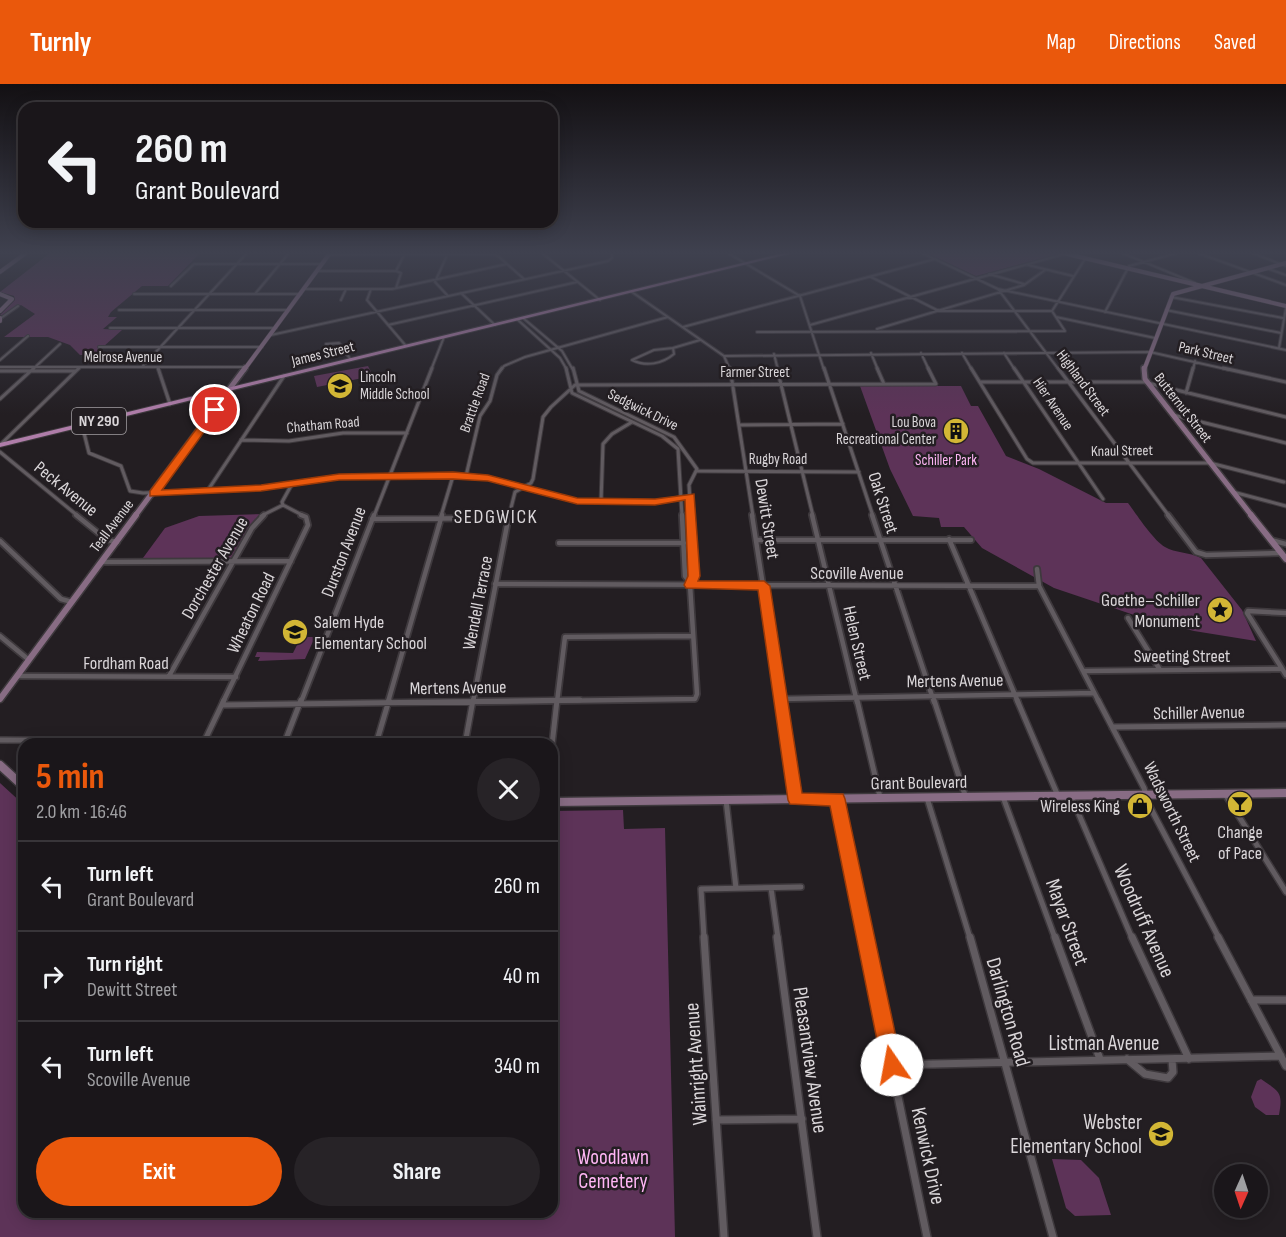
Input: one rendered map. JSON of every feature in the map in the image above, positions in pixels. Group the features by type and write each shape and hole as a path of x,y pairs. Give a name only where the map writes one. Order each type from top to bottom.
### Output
{"main road":[{"name":"James Street","path":"0,445 571,307"}],"street":[{"path":"0,319 17,307"},
{"path":"142,367 199,307"},
{"name":"Teall Avenue","path":"0,699 291,307"},
{"path":"373,307 406,346"},
{"path":"271,335 400,307"},
{"path":"388,325 465,307"},
{"path":"475,307 495,325"},
{"path":"654,307 724,356"},
{"path":"683,327 759,307"},
{"name":"Oak Street","path":"804,307 966,798"},
{"path":"810,325 875,307"},
{"path":"930,307 939,311 1052,311"},
{"path":"872,331 952,307"},
{"name":"Highland Street","path":"1010,307 1194,550 1202,555 1281,553"},
{"path":"1052,311 1055,307"},
{"path":"1081,307 1286,350"},
{"path":"1105,312 1108,307"},
{"name":"Butternut Street","path":"1167,307 1143,371 1147,383 1286,559"},
{"path":"1223,307 1283,318"},
{"path":"1279,348 1286,307"},
{"path":"119,310 289,310"},
{"path":"1166,310 1281,333"},
{"path":"757,332 1065,331 1052,311"},
{"name":"Brattle Road","path":"466,476 480,416 490,401 500,369 515,360 668,316"},
{"path":"1056,317 1155,339"},
{"path":"520,319 536,329 572,365 575,385"},
{"path":"520,319 530,331 553,350 566,366 570,392"},
{"path":"110,328 276,328"},
{"path":"530,331 536,329"},
{"path":"0,360 28,336"},
{"name":"Durston Avenue","path":"286,738 444,337"},
{"path":"541,340 547,339"},
{"path":"673,348 674,354 667,360 646,364 632,360 654,350 673,348 700,340"},
{"path":"326,344 339,343 351,360"},
{"path":"0,399 60,344"},
{"path":"99,347 262,347"},
{"name":"Park Street","path":"724,356 1150,352 1286,382"},
{"path":"871,353 884,384"},
{"name":"Farmer Street","path":"575,385 935,384 936,380 921,353"},
{"path":"962,353 981,382 1147,383 1286,417"},
{"name":"Hier Avenue","path":"1004,353 1103,499"},
{"name":"Helen Street","path":"774,354 880,798"},
{"name":"Dewitt Street","path":"724,356 729,363 739,424 796,800"},
{"path":"1186,393 1195,361"},
{"path":"566,366 572,365"},
{"path":"0,445 80,367"},
{"path":"158,367 170,404"},
{"name":"Melrose Avenue","path":"0,369 247,367"},
{"name":"Melrose Avenue","path":"0,369 76,371"},
{"path":"208,490 284,376"},
{"name":"Knaul Street","path":"981,382 1027,459 1033,463 1210,463 1284,482"},
{"name":"Wendell Terrace","path":"466,738 515,492 531,483 533,479 542,415 550,405 570,392 575,385"},
{"name":"Sedgwick Drive","path":"575,385 579,391 663,430 680,442 685,448 688,461 698,471"},
{"name":"Sedgwick Drive","path":"570,392 673,443 679,454 685,576 690,583 697,694 695,699"},
{"path":"1173,415 1286,442"},
{"path":"601,502 603,444 612,434 637,419"},
{"path":"739,424 843,424"},
{"path":"82,425 88,453 121,466 132,492 261,488 339,477 466,476 488,478 564,499 655,502 690,496"},
{"name":"Chatham Road","path":"241,440 289,441 343,433 407,433"},
{"name":"Peck Avenue","path":"0,452 107,540 117,542"},
{"path":"680,476 692,477 698,471"},
{"name":"Rugby Road","path":"698,471 859,472"},
{"path":"378,738 453,476"},
{"name":"Sedgwick Drive","path":"690,583 694,576 689,485 692,477"},
{"path":"283,505 282,502 292,484"},
{"path":"1233,492 1286,506"},
{"name":"Wheaton Road","path":"206,738 309,522 300,513 283,505"},
{"name":"Dorchester Avenue","path":"169,676 260,518 283,505"},
{"path":"372,519 508,518"},
{"path":"949,539 1058,796"},
{"path":"756,540 971,540"},
{"path":"1271,540 1286,544"},
{"path":"0,541 61,599 72,602"},
{"path":"559,543 693,543"},
{"path":"102,562 291,561"},
{"name":"Wadsworth Street","path":"1037,569 1039,586 1286,1066"},
{"name":"Scoville Avenue","path":"495,584 1039,586"},
{"path":"1286,613 1248,611 1252,623 1286,675"},
{"path":"1128,618 1160,670"},
{"path":"0,636 29,660"},
{"path":"553,738 563,639 570,636 693,636"},
{"name":"Sweeting Street","path":"1083,671 1282,669"},
{"name":"Fordham Road","path":"17,676 236,677"},
{"name":"Mertens Avenue","path":"780,699 1094,693"},
{"name":"Mertens Avenue","path":"222,705 695,699"},
{"name":"Schiller Avenue","path":"1112,727 1286,725"},
{"path":"0,740 18,740"},
{"path":"0,765 18,782"},
{"name":"Grant Boulevard","path":"558,802 1286,793"},
{"path":"1225,794 1286,892"},
{"name":"Woodruff Avenue","path":"1071,796 1132,937 1189,1059"},
{"name":"Mayar Street","path":"1003,797 1101,1059"},
{"name":"Darlington Road","path":"927,798 1005,1061 1053,1237"},
{"name":"Kenwick Drive","path":"837,799 927,1237"},
{"path":"726,800 736,888 801,887"},
{"name":"Wainright Avenue","path":"724,1237 701,889 736,888"},
{"name":"Pleasantview Avenue","path":"771,888 817,1237"},
{"path":"1251,1000 1286,1000"},
{"name":"Listman Avenue","path":"892,1065 1281,1056"},
{"path":"1127,1059 1140,1073 1148,1077 1168,1078 1173,1072 1172,1060"},
{"path":"716,1120 802,1119"}],"green space":[{"path":"8,307 18,307 4,315 0,315"},
{"path":"24,307 117,307 108,317 117,317 103,329 122,330 94,355 80,355 70,345 48,337 4,337 35,314"},
{"path":"368,366 373,376 317,387 314,376"},
{"name":"Schiller Park","path":"860,386 961,386 971,406 978,406 1006,456 1039,469 1106,503 1128,503 1160,544 1169,549 1201,558 1242,610 1256,641 1194,631 1143,618 1054,588 982,548 964,527 941,527 939,518 913,516 890,469"},
{"path":"266,514 259,518 234,561 140,562 165,528 199,516"},
{"path":"301,637 315,637 305,659 258,661 260,657 255,657 257,652 293,653"},
{"name":"Woodlawn Cemetery","path":"0,783 18,800 18,1218 558,1218 558,811 623,810 624,829 665,828 675,1237 0,1237"},
{"path":"1261,1079 1279,1093 1281,1101 1279,1115 1266,1115 1255,1107 1251,1097 1257,1081"},
{"path":"1052,1159 1081,1160 1099,1178 1111,1215 1075,1216 1066,1208"}],"place":[{"name":"Lincoln Middle School","path":"340,386"},
{"name":"Lou Bova Recreational Center","path":"956,431"},
{"name":"Goethe–Schiller Monument","path":"1220,610"},
{"name":"Salem Hyde Elementary School","path":"295,632"},
{"name":"Change of Pace","path":"1240,804"},
{"name":"Wireless King","path":"1140,806"},
{"name":"Webster Elementary School","path":"1161,1134"}],"district":[{"name":"SEDGWICK","path":"496,517"}],"route":[{"path":"215,410 153,493 261,488 321,478 453,476 488,478 564,499 586,502 655,502 690,496 694,576 690,585 764,586 796,800 837,799 892,1065"}]}
